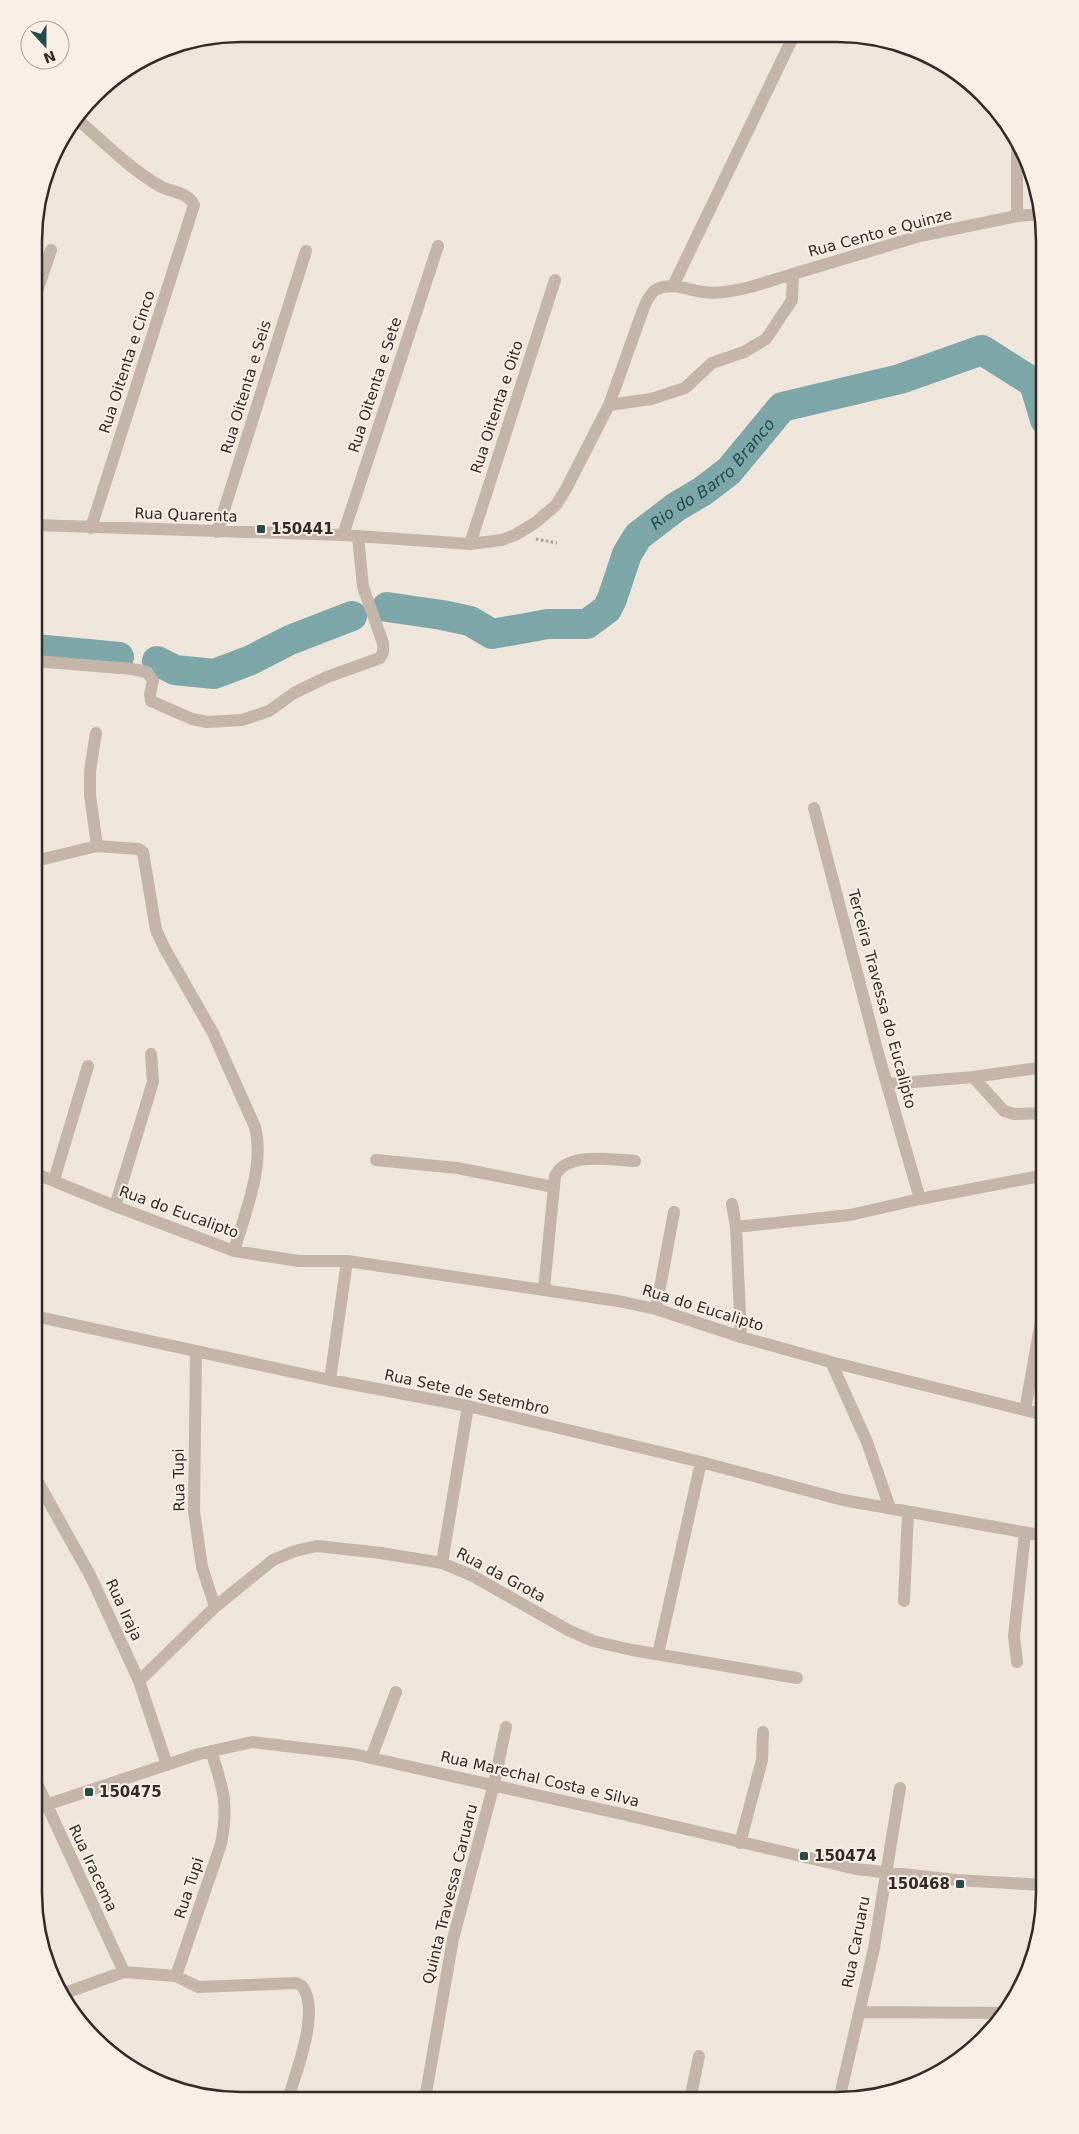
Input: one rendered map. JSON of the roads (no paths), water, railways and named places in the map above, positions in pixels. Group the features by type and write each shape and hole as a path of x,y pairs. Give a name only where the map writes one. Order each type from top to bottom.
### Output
{"street":[{"path":"791,42 673,286 656,289 649,296 610,405 651,398 685,388 712,363 744,352 766,339 792,300 793,274"},
{"name":"Rua Oitenta e Cinco","path":"82,123 148,179 166,190 186,195 194,205 91,528"},
{"path":"1017,155 1017,216"},
{"name":"Rua Cento e Quinze","path":"673,286 704,292 719,292 793,274 920,236 1017,216 1035,215"},
{"name":"Rua Oitenta e Sete","path":"343,535 438,246"},
{"path":"42,278 52,250"},
{"name":"Rua Oitenta e Seis","path":"217,532 306,251"},
{"name":"Rua Oitenta e Oito","path":"470,544 555,280"},
{"name":"Rua Quarenta","path":"42,525 343,535 470,544 502,540 515,535 535,523 556,505 610,405"},
{"path":"42,662 132,669 147,672 152,681 150,700 154,704 192,719 207,722 226,722 259,715 307,686 380,658 383,652 383,643 363,587 358,536"},
{"path":"96,733 90,771 90,795 97,846"},
{"name":"Terceira Travessa do Eucalipto","path":"814,808 878,1053 889,1084 920,1199"},
{"path":"42,859 97,846 138,849 143,852 156,930 213,1033 256,1127 259,1157 234,1251"},
{"path":"115,1206 153,1082 151,1054"},
{"path":"54,1180 88,1066"},
{"path":"889,1084 1036,1069"},
{"path":"973,1077 1004,1111 1014,1114 1036,1113"},
{"path":"376,1160 457,1168 554,1188"},
{"path":"544,1288 555,1176 559,1168 564,1164 581,1160 634,1161"},
{"name":"Rua do Eucalipto","path":"42,1176 234,1251 299,1261 347,1261 544,1288 656,1309 741,1337 832,1362 1036,1413"},
{"path":"736,1227 850,1215 920,1199 1036,1177"},
{"path":"732,1204 736,1227 741,1337"},
{"path":"656,1309 674,1212"},
{"path":"330,1380 347,1261"},
{"name":"Rua Sete de Setembro","path":"42,1318 330,1380 468,1406 701,1462 843,1500 1036,1535"},
{"path":"1025,1410 1036,1349"},
{"name":"Rua Tupi","path":"196,1351 194,1511 202,1567 215,1607"},
{"path":"832,1362 867,1442 890,1508"},
{"path":"442,1562 468,1406"},
{"path":"658,1654 701,1462"},
{"name":"Rua Iraja","path":"42,1489 91,1577 139,1681 167,1765"},
{"path":"904,1601 908,1512"},
{"path":"1017,1662 1014,1636 1025,1533"},
{"name":"Rua da Grota","path":"139,1681 215,1607 273,1560 295,1551 317,1546 442,1562 474,1576 583,1638 632,1650 797,1678"},
{"path":"371,1758 396,1692"},
{"name":"Quinta Travessa Caruaru","path":"426,2092 453,1939 494,1784 506,1727"},
{"path":"740,1843 762,1760 764,1732"},
{"name":"Rua Marechal Costa e Silva","path":"42,1806 211,1751 252,1742 304,1747 371,1758 494,1784 856,1869 956,1880 1036,1884"},
{"name":"Rua Tupi","path":"176,1976 221,1844 224,1829 226,1811 222,1784 211,1751"},
{"name":"Rua Caruaru","path":"842,2092 874,1948 900,1788"},
{"name":"Rua Iracema","path":"42,1811 124,1972"},
{"path":"69,1992 124,1972 176,1976 198,1986 296,1983 302,1986 310,2002 299,2064 290,2092"},
{"path":"859,2012 996,2013"},
{"path":"692,2092 699,2056"}],"waterway":[{"name":"Rio do Barro Branco","path":"387,607 470,621 492,634 548,624 587,624 607,609 627,554 638,536 676,507 703,491 729,471 782,407 900,379 982,350 1034,383 1036,390"},
{"name":"Rio do Barro Branco","path":"157,661 175,670 214,674 251,660 290,640 352,616"},
{"name":"Rio do Barro Branco","path":"42,650 119,657"}],"place":[{"name":"150441","path":"261,529"},
{"name":"150475","path":"89,1792"},
{"name":"150474","path":"804,1856"},
{"name":"150468","path":"960,1884"}]}
